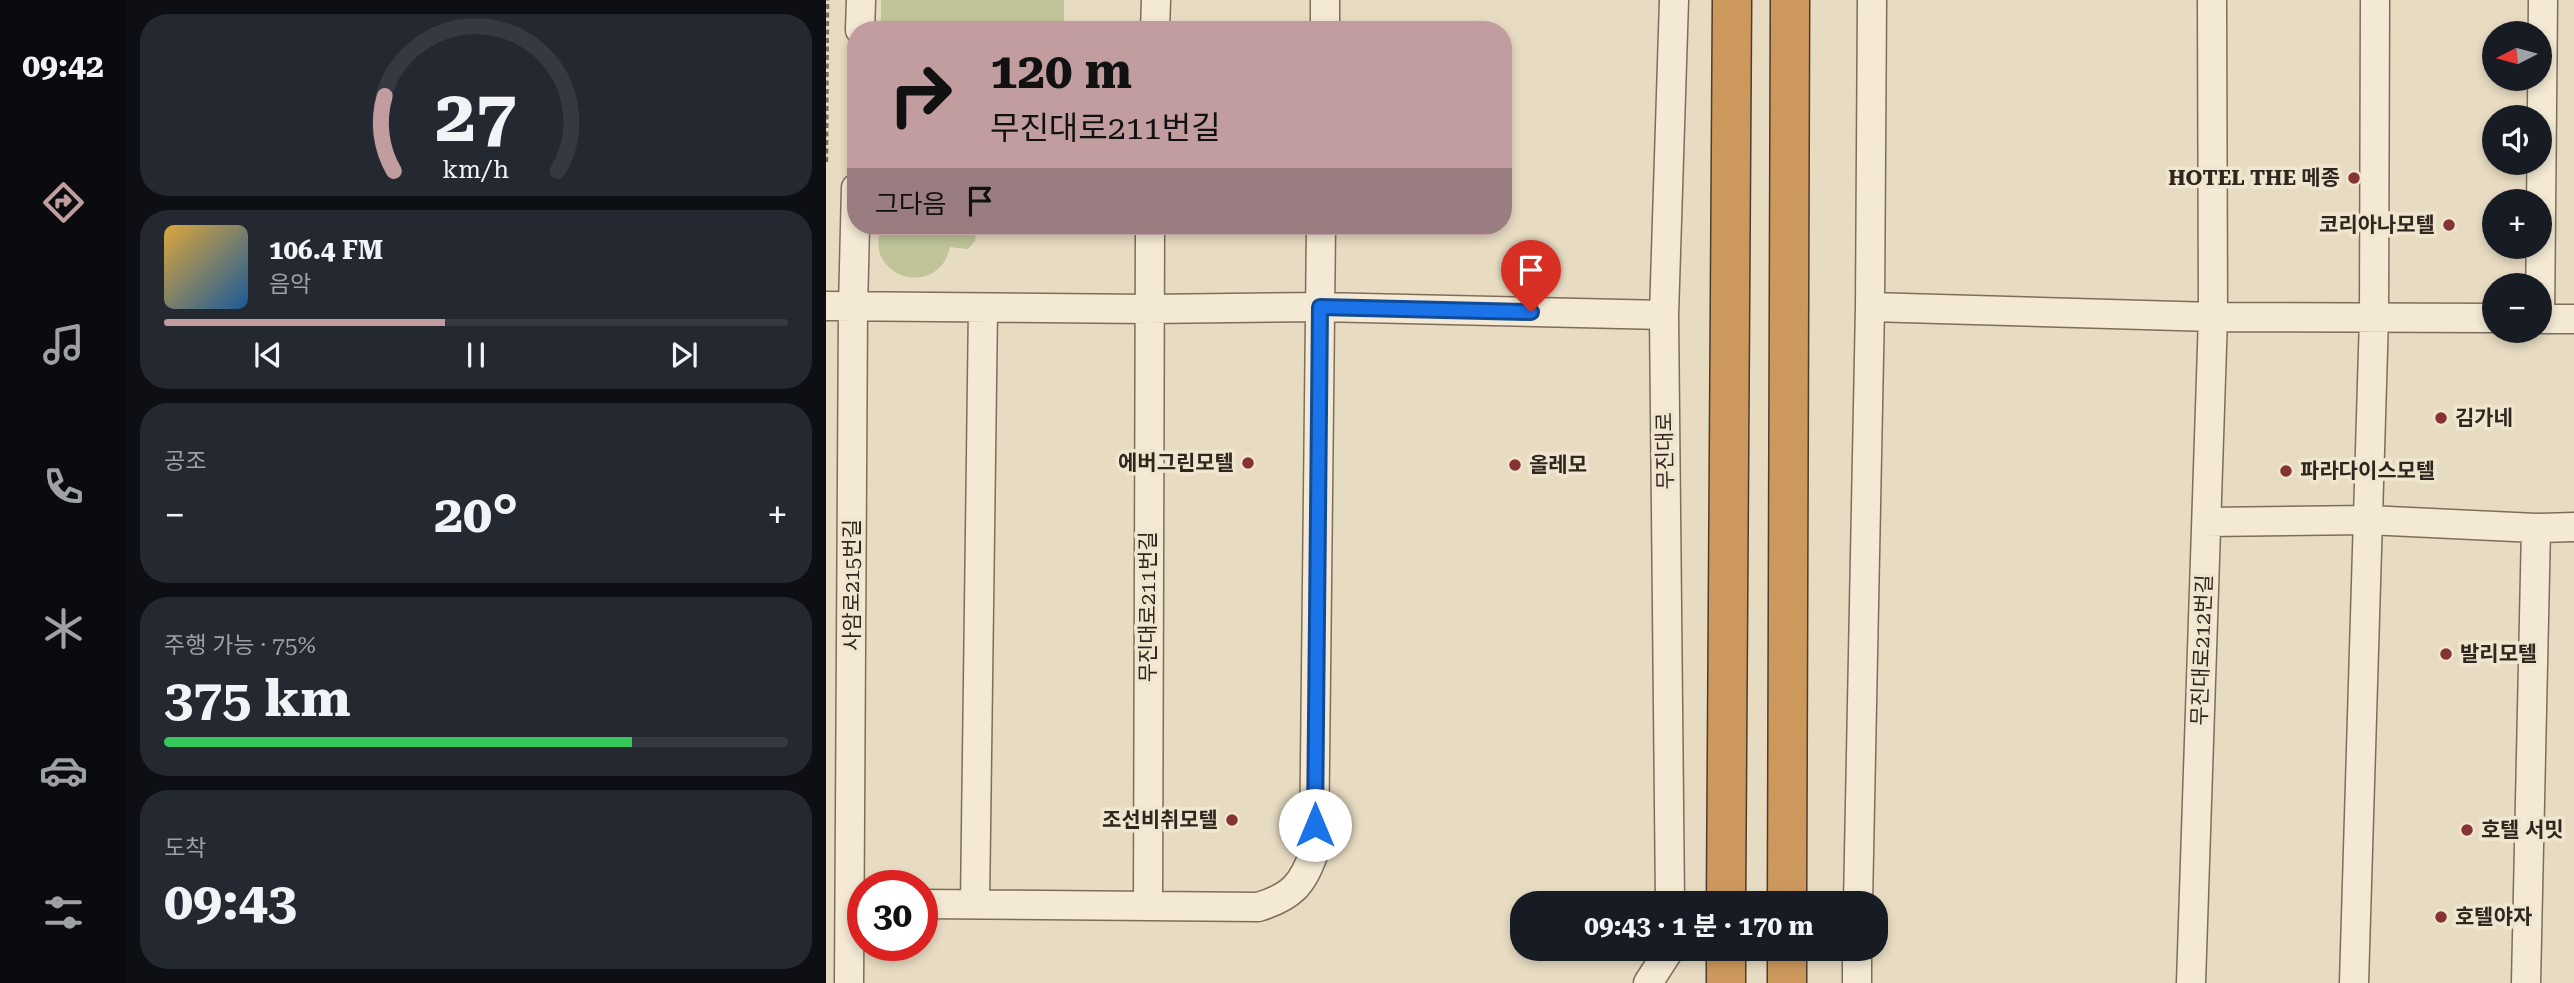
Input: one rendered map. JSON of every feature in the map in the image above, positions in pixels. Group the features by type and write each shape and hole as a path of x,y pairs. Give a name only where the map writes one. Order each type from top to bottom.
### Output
{"highway":[{"path":"1726,891 1725,702 1732,0"},
{"path":"1787,891 1790,0"},
{"path":"1726,961 1726,983"},
{"path":"1787,961 1787,983"}],"street":[{"path":"860,21 861,0"},
{"path":"1155,21 1156,0"},
{"path":"1325,0 1325,21"},
{"name":"무진대로","path":"1670,891 1664,315 1674,0"},
{"path":"1858,891 1870,306 1872,0"},
{"name":"무진대로212번길","path":"2191,983 2213,317 2212,0"},
{"path":"2354,983 2374,317 2375,0"},
{"path":"2540,273 2543,0"},
{"name":"사암로215번길","path":"849,235 839,307 855,870"},
{"name":"무진대로211번길","path":"1147,906 1150,235"},
{"path":"938,904 1258,907 1278,901 1295,889 1308,872 1314,852 1321,235"},
{"path":"1870,306 2213,317 2482,318"},
{"path":"839,307 1320,307 1664,315"},
{"path":"975,904 983,308"},
{"path":"2552,319 2574,319"},
{"path":"2207,522 2368,520 2536,528 2574,527"},
{"path":"2526,983 2536,528"},
{"name":"사암로215번길","path":"849,983 851,961"},
{"path":"1648,983 1662,961"},
{"path":"1669,983 1670,961"},
{"path":"1672,961 1676,983"}],"path":[{"path":"826,162 827,0"}],"green space":[{"path":"881,0 1064,0 1064,21 881,21"},
{"path":"879,235 976,235 975,241 968,249 950,247 940,267 933,273 915,278 898,274 884,262 880,254"}],"place":[{"name":"HOTEL THE 메종","path":"2354,178"},
{"name":"코리아나모텔","path":"2449,225"},
{"name":"김가네","path":"2441,418"},
{"name":"에버그린모텔","path":"1248,463"},
{"name":"올레모","path":"1515,465"},
{"name":"파라다이스모텔","path":"2286,471"},
{"name":"발리모텔","path":"2446,654"},
{"name":"조선비취모텔","path":"1232,820"},
{"name":"호텔 서밋","path":"2467,830"},
{"name":"호텔야자","path":"2441,917"}],"route":[{"path":"1315,825 1320,307 1531,312"}]}
